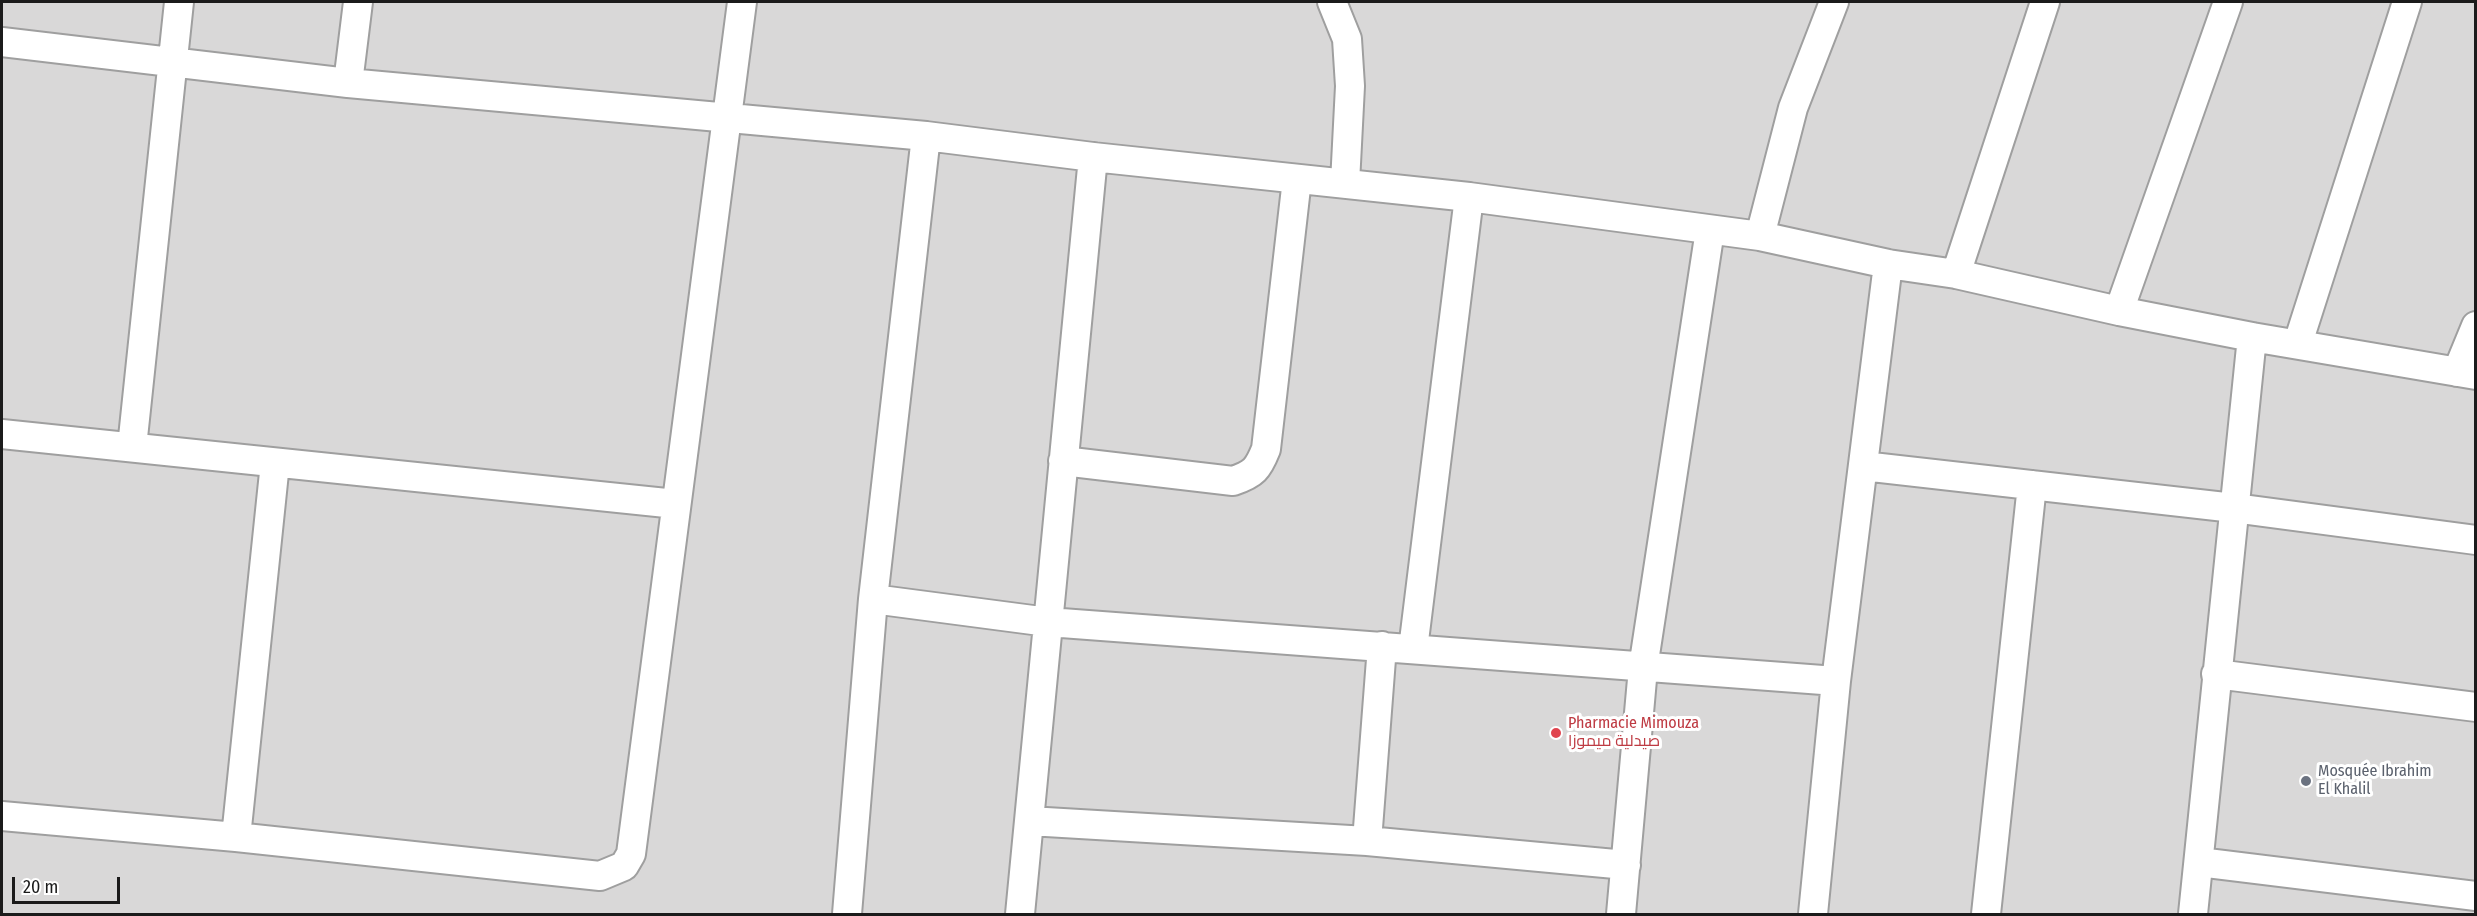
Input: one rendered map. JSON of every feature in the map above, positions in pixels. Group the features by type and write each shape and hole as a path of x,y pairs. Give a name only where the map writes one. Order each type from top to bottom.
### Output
{"street":[{"path":"132,447 180,2"},
{"path":"348,83 358,2"},
{"path":"2,816 236,837 600,876 624,866 631,854 742,2"},
{"path":"1332,2 1347,39 1350,86 1345,183"},
{"path":"1760,236 1792,108 1834,2"},
{"path":"1956,274 2045,2"},
{"path":"2119,311 2228,2"},
{"path":"2298,343 2408,2"},
{"path":"2,42 348,83 926,136 1093,157 1469,197 1760,236 1888,264 1956,274 2119,311 2252,337 2466,373 2475,326"},
{"path":"847,915 873,599 926,136"},
{"path":"1020,915 1093,157"},
{"path":"1063,461 1233,481 1250,476 1260,465 1266,449 1297,178"},
{"path":"1413,650 1469,197"},
{"path":"1621,915 1643,668 1710,230"},
{"path":"1813,915 1836,681 1888,264"},
{"path":"2193,915 2252,337"},
{"path":"2,434 676,504"},
{"path":"236,837 275,462"},
{"path":"1863,466 2234,508 2475,540"},
{"path":"1986,915 2032,485"},
{"path":"873,599 1048,622 1836,681"},
{"path":"1367,841 1382,646"},
{"path":"2216,674 2475,707"},
{"path":"1029,821 1367,841 1626,865"},
{"path":"2199,862 2475,896"}],"shaded area":[{"path":"2,2 2475,2 2475,914 2,914"}],"place":[{"name":"Pharmacie Mimouza صيدلية ميموزا","path":"1556,733"},
{"name":"Mosquée Ibrahim El Khalil","path":"2306,781"}]}
